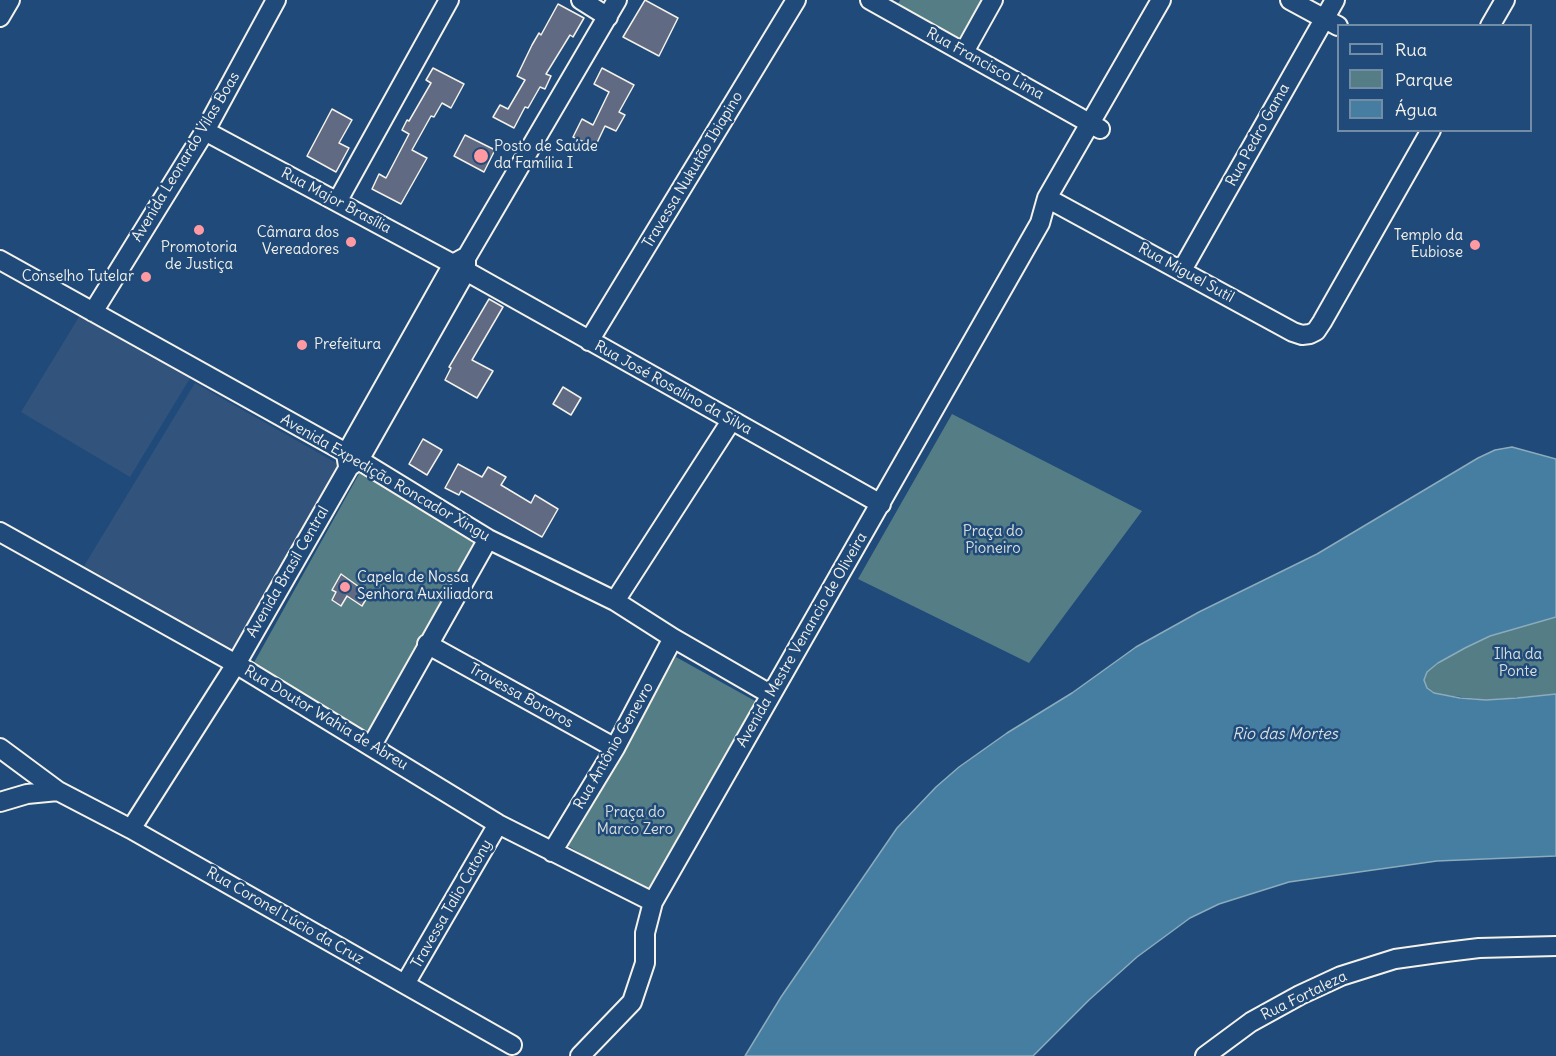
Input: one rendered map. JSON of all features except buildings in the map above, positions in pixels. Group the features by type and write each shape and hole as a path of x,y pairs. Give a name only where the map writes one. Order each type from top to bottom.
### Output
{"street":[{"path":"0,17 10,0"},
{"name":"Avenida Leonardo Vilas Boas","path":"93,312 205,131 275,0"},
{"path":"337,202 449,0"},
{"path":"581,0 608,17"},
{"name":"Avenida Brasil Central","path":"131,829 236,664 462,264 617,0"},
{"name":"Travessa Nukutão Ibiapino","path":"589,341 796,0"},
{"path":"964,52 993,0"},
{"name":"Avenida Mestre Venancio de Oliveira","path":"580,1056 632,1002 645,963 645,933 653,902 1053,201 1161,0"},
{"name":"Avenida Mestre Venancio de Oliveira","path":"1095,126 1174,0"},
{"path":"1290,0 1331,22"},
{"name":"Rua Pedro Gama","path":"1182,270 1331,22 1335,0"},
{"path":"1491,24 1505,0"},
{"name":"Rua Francisco Lima","path":"880,2 1095,126"},
{"name":"Rua Major Brasília","path":"205,131 337,202 462,264"},
{"name":"Rua Miguel Sutil","path":"1053,201 1293,332 1302,335 1310,334 1316,331 1322,322 1430,132"},
{"name":"Avenida Expedição Roncador Xingu","path":"0,260 488,539 615,602 770,694"},
{"name":"Rua José Rosalino da Silva","path":"462,264 589,341 881,504"},
{"path":"615,602 731,421"},
{"name":"Rua Doutor Wahia de Abreu","path":"0,532 236,664 498,824 653,902"},
{"path":"372,746 427,644 488,539"},
{"name":"Rua Antônio Genevro","path":"552,852 615,748 673,638"},
{"name":"Travessa Bororos","path":"427,644 615,748"},
{"name":"Rua Coronel Lúcio da Cruz","path":"0,748 58,791 131,829 512,1045"},
{"path":"0,802 27,794 58,791"},
{"name":"Travessa Talio Catony","path":"405,984 498,824"},
{"name":"Rua Fortaleza","path":"1205,1056 1251,1022 1300,995 1341,976 1395,959 1479,948 1556,946"}],"shaded area":[{"path":"82,312 192,375 130,477 21,412"},
{"path":"195,383 347,469 234,652 84,566"}],"green space":[{"path":"900,0 982,0 960,40 898,4"},
{"name":"Praça do Pioneiro","path":"952,414 1142,511 1029,663 858,579"},
{"path":"360,472 482,542 371,736 251,668"},
{"name":"Ilha da Ponte","path":"1556,617 1556,694 1486,700 1434,693 1427,688 1424,680 1427,672 1450,655 1490,636"},
{"name":"Praça do Marco Zero","path":"676,657 757,702 652,895 563,843"}],"water":[{"name":"Rio das Mortes","path":"1512,447 1556,459 1556,617 1490,636 1438,663 1427,672 1424,680 1427,688 1434,693 1460,698 1486,700 1556,694 1556,856 1437,861 1359,872 1289,882 1219,904 1190,918 1137,957 1089,1000 1033,1056 745,1056 781,997 897,828 936,787 959,767 1007,733 1072,693 1136,647 1199,612 1317,554 1478,458 1495,450"}],"place":[{"name":"Posto de Saúde da Família I","path":"481,156"},
{"name":"Promotoria de Justiça","path":"199,230"},
{"name":"Câmara dos Vereadores","path":"351,242"},
{"name":"Templo da Eubiose","path":"1475,245"},
{"name":"Conselho Tutelar","path":"146,277"},
{"name":"Prefeitura","path":"302,345"},
{"name":"Capela de Nossa Senhora Auxiliadora","path":"345,587"}]}
